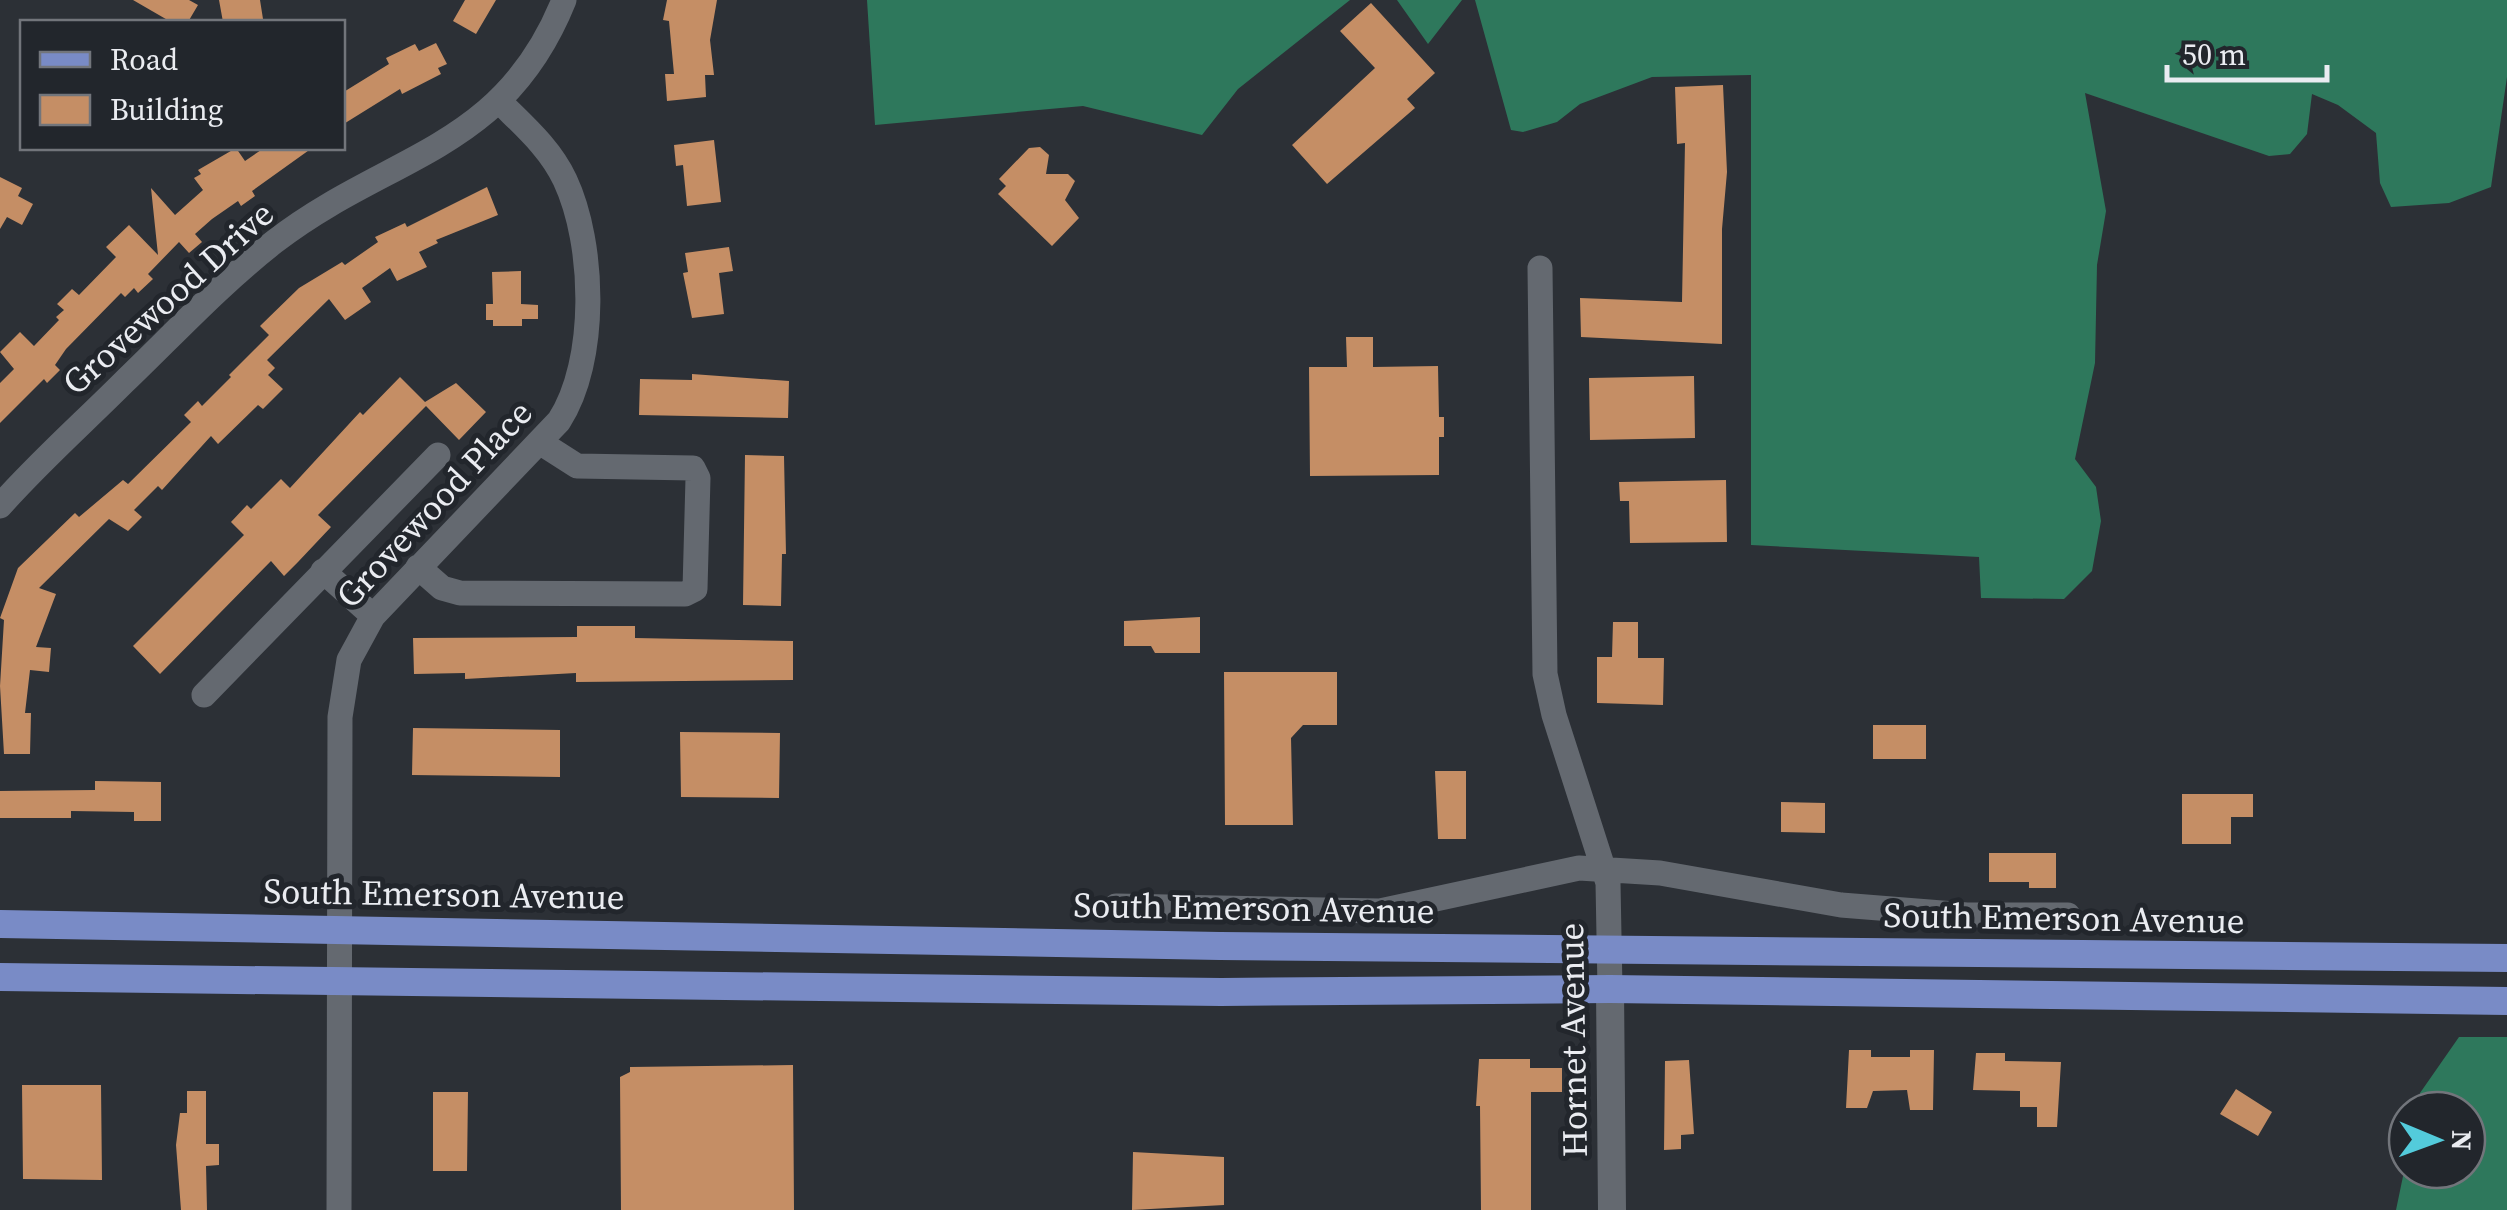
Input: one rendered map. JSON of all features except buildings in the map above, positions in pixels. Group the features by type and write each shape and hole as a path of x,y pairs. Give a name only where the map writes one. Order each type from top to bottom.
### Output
{"main road":[{"name":"South Emerson Avenue","path":"0,924 768,940 2503,958"},
{"path":"0,977 1220,992 1610,989 2497,1001"}],"street":[{"name":"Grovewood Drive","path":"0,506 220,288 273,243 356,189 454,140 500,102 539,53 564,0"},
{"name":"Grovewood Place","path":"338,1210 343,683 354,646 374,616 540,443 572,402 582,366 583,243 563,176 535,136 500,102"},
{"name":"Hornet Avenue","path":"1540,268 1545,674 1554,715 1604,869 1610,989 1612,1210"},
{"path":"418,567 442,588 460,594 685,594 695,589 698,478 694,468 577,466 540,443"},
{"path":"204,695 438,456"},
{"path":"324,572 374,616"},
{"name":"South Emerson Avenue","path":"1116,906 1380,911 1447,900 1566,869 1604,869 1660,873 1841,905 1966,915 2068,915"}],"green space":[{"path":"867,0 1350,0 1238,89 1202,135 1083,106 875,125"},
{"path":"1397,0 1462,0 1428,44"},
{"path":"1475,0 2507,0 2507,77 2491,187 2449,203 2391,207 2380,183 2376,133 2338,105 2312,94 2307,134 2290,154 2269,156 2085,93 2106,211 2097,265 2095,363 2075,459 2096,487 2101,521 2092,571 2064,599 1981,598 1979,557 1751,545 1751,75 1652,77 1580,104 1557,122 1523,132 1511,130"},
{"path":"2459,1037 2507,1037 2507,1210 2396,1210 2400,1190 2487,1190 2487,1090 2422,1090"}]}
